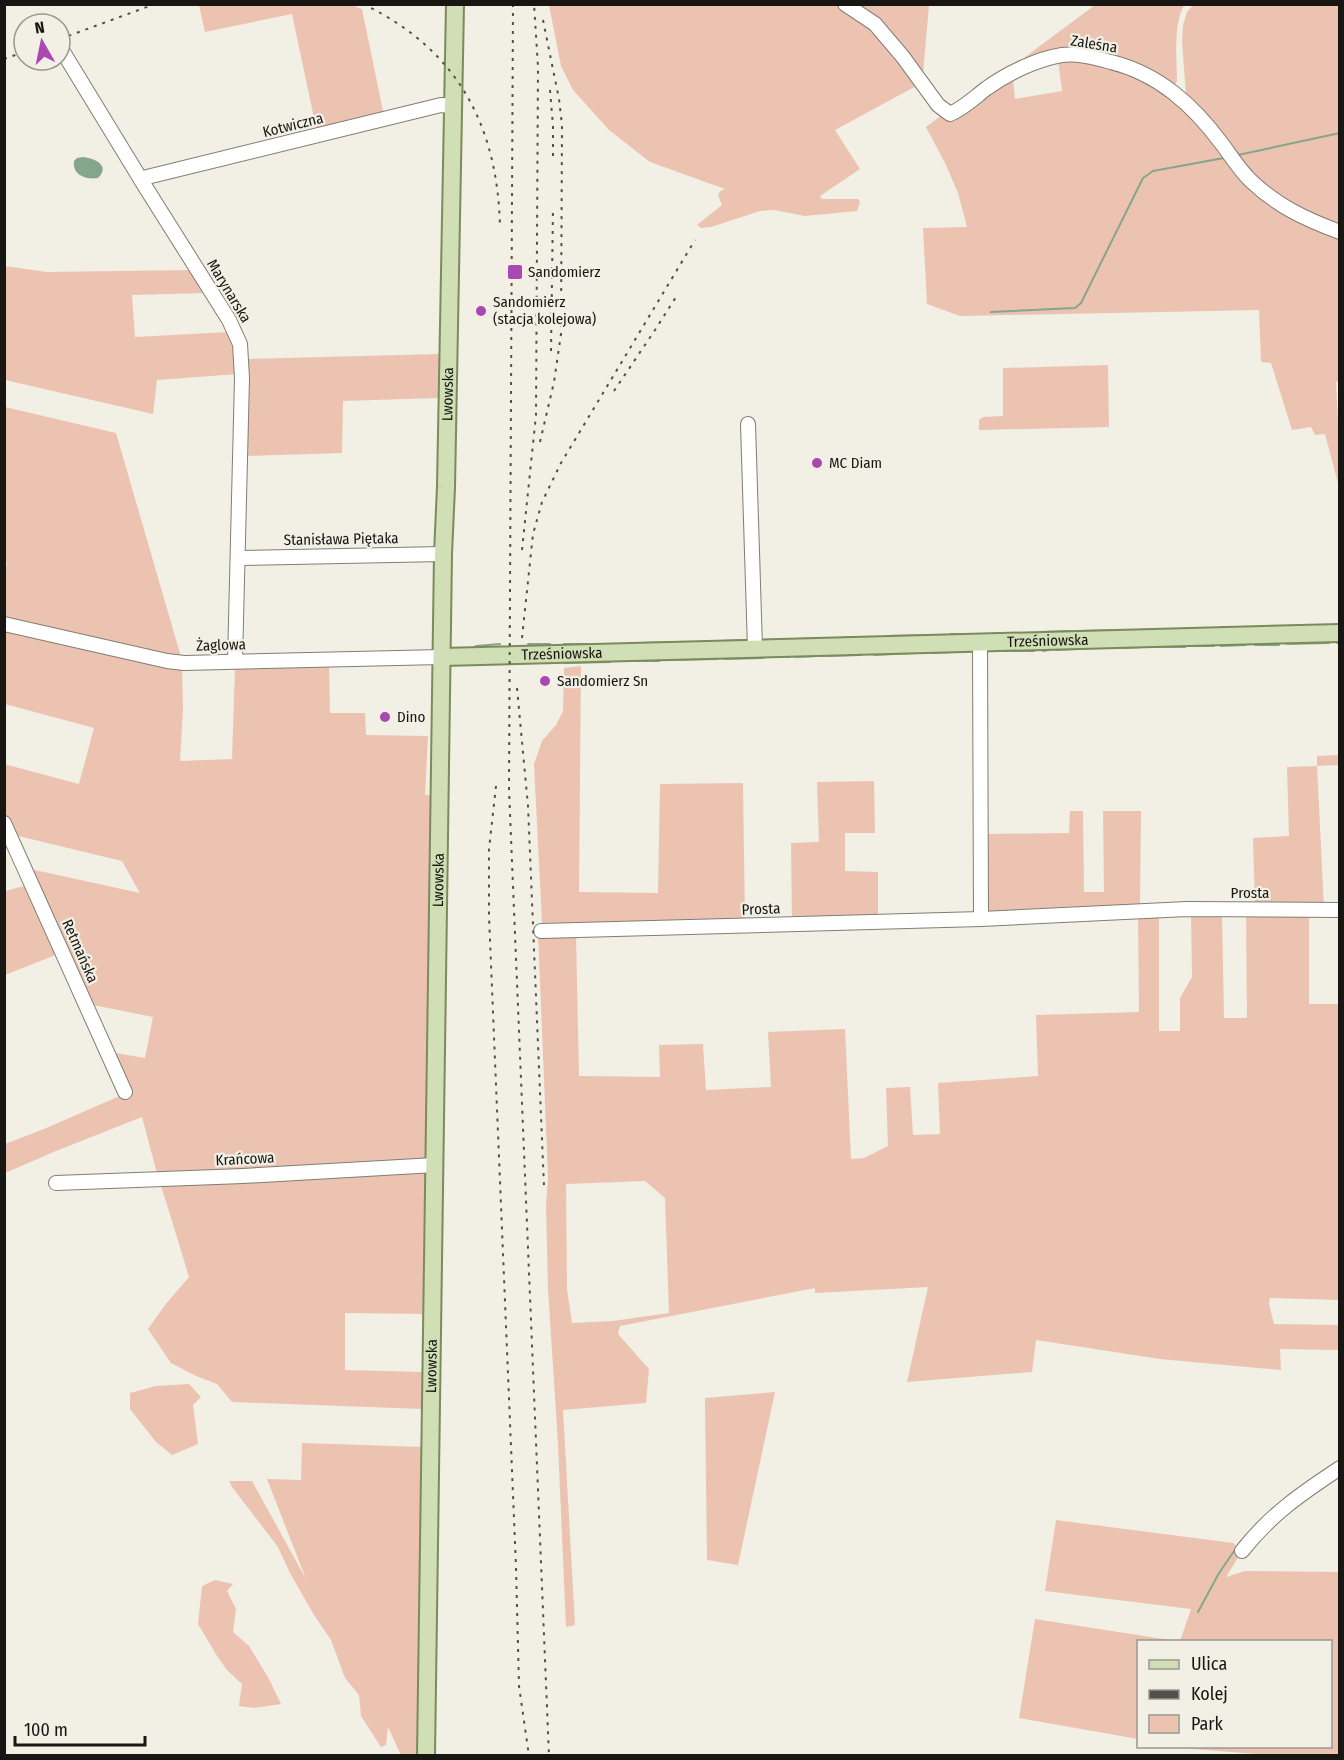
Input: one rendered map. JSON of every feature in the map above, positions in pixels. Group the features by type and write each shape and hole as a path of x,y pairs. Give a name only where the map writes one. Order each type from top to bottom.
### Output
{"main road":[{"name":"Lwowska","path":"426,1755 443,554 455,4"},
{"name":"Trześniowska","path":"442,657 1340,633"}],"street":[{"name":"Zaleśna","path":"845,4 875,24 903,57 938,105 950,114 958,111 988,87 1008,75 1029,65 1061,55 1095,58 1148,75 1178,95 1221,142 1238,166 1262,190 1301,217 1340,232"},
{"name":"Marynarska","path":"72,66 229,320 240,345 242,378 235,661"},
{"name":"Kotwiczna","path":"141,180 441,105 453,106"},
{"path":"748,424 755,648"},
{"name":"Stanisława Piętaka","path":"238,558 443,554"},
{"name":"Żaglowa","path":"4,624 184,663 442,657"},
{"path":"980,642 981,919"},
{"name":"Retmańska","path":"4,823 125,1092"},
{"name":"Prosta","path":"541,931 981,919 1146,910 1340,910"},
{"name":"Krańcowa","path":"56,1184 435,1165"},
{"path":"1242,1551 1257,1532 1278,1512 1340,1468"}],"green space":[{"path":"349,4 362,9 384,116 317,132 292,14 205,32 199,5"},
{"path":"549,5 836,5 875,30 918,85 835,130 860,169 820,196 822,199 858,199 860,202 857,211 805,216 774,210 760,211 711,227 701,228 697,225 722,205 718,195 725,189 650,162 609,130 573,90 561,66"},
{"path":"853,5 929,5 923,74"},
{"path":"1095,5 1184,5 1178,23 1177,81 1175,85 1117,61 1026,61 1025,57"},
{"path":"1193,5 1339,5 1339,228 1284,202 1260,182 1186,95 1183,25 1187,12"},
{"path":"1058,60 1111,67 1149,82 1178,102 1279,209 1306,226 1339,237 1340,381 1336,382 1339,487 1325,434 1315,435 1311,427 1292,430 1271,363 1261,362 1259,310 960,316 927,304 923,228 967,227 958,193 926,127 942,115 991,93 1013,78 1015,99 1062,91"},
{"path":"4,266 47,272 191,270 206,293 132,295 135,337 229,332 235,347 238,374 157,380 153,414 5,380"},
{"path":"440,354 438,398 343,401 342,453 246,456 247,359"},
{"path":"1108,365 1109,427 979,430 979,420 983,417 1002,416 1003,414 1003,368"},
{"path":"5,407 116,433 181,657 5,619 4,577 7,562 4,562"},
{"path":"5,630 171,668 182,668 183,709 180,761 232,759 235,669 329,665 330,713 365,713 366,735 428,736 425,795 430,795 429,1163 158,1177 142,1117 5,1173 5,1144 122,1095 110,1052 145,1058 153,1017 88,1004 30,869 140,893 122,861 14,835 5,815 4,764 79,784 94,728 5,704"},
{"path":"581,666 579,892 658,893 660,784 743,783 745,923 547,928 542,923 534,764 542,741 556,725 563,711 564,668"},
{"path":"1339,755 1339,765 1317,766 1317,756"},
{"path":"1317,766 1324,908 1255,906 1253,838 1289,836 1287,767"},
{"path":"874,781 875,833 845,833 845,871 878,872 878,919 792,922 791,843 819,842 817,782"},
{"path":"1070,811 1083,811 1084,892 1104,892 1103,811 1141,811 1140,907 990,915 986,908 986,834 1069,833"},
{"path":"28,885 58,954 5,975 5,891"},
{"path":"1191,913 1222,914 1224,1018 1247,1018 1246,913 1309,913 1309,1004 1339,1004 1339,1300 1270,1298 1269,1304 1274,1324 1339,1325 1339,1350 1280,1349 1281,1370 1160,1359 1036,1340 1032,1372 907,1382 928,1287 815,1293 815,1288 620,1326 618,1334 649,1369 646,1403 563,1410 575,1625 566,1627 548,1289 546,1204 548,1180 538,934 576,934 579,1076 660,1077 659,1045 703,1044 706,1090 771,1087 768,1032 845,1029 851,1159 864,1158 888,1146 886,1088 910,1087 913,1135 940,1134 938,1083 1038,1076 1036,1015 1139,1012 1138,915 1159,915 1159,1031 1180,1031 1180,998 1192,977","holes":["645,1181 665,1198 669,1313 613,1321 572,1323 567,1289 566,1184"]},
{"path":"429,1167 424,1314 345,1313 345,1370 423,1372 423,1409 232,1402 217,1384 171,1363 148,1329 189,1277 160,1182"},
{"path":"189,1384 201,1397 193,1405 198,1444 172,1455 156,1442 130,1409 130,1393 156,1386"},
{"path":"775,1392 738,1565 707,1560 705,1398"},
{"path":"302,1443 423,1447 419,1755 401,1755 388,1727 386,1745 381,1747 361,1716 359,1695 345,1678 331,1640 290,1573 278,1547 229,1481 252,1481 306,1579 267,1479 301,1480"},
{"path":"1056,1520 1233,1543 1242,1551 1226,1577 1245,1571 1339,1572 1339,1755 1269,1755 1181,1748 1332,1748 1332,1640 1180,1640 1191,1609 1045,1591"},
{"path":"215,1580 233,1584 227,1591 236,1609 233,1632 249,1646 281,1704 254,1708 239,1706 242,1684 227,1670 198,1624 202,1586"},
{"path":"1035,1619 1170,1640 1137,1640 1137,1739 1019,1718"}],"shaded area":[{"path":"83,157 100,163 103,169 98,178 81,176 75,170 74,161"}],"waterway":[{"path":"1238,155 1340,133"},
{"path":"991,312 1075,308 1081,303 1143,178 1153,171 1224,158"},
{"path":"1222,627 1240,627"},
{"path":"1138,630 1212,628"},
{"path":"1076,631 1128,630"},
{"path":"1040,632 1070,631"},
{"path":"1003,633 1026,633"},
{"path":"951,634 991,634"},
{"path":"886,636 935,635"},
{"path":"839,638 852,637"},
{"path":"861,637 876,637"},
{"path":"766,640 826,638"},
{"path":"700,642 744,640"},
{"path":"639,643 687,642"},
{"path":"1287,644 1329,643"},
{"path":"476,646 500,644"},
{"path":"528,644 550,644"},
{"path":"564,644 588,644"},
{"path":"601,644 626,644"},
{"path":"1221,646 1246,645"},
{"path":"1255,645 1279,645"},
{"path":"1192,646 1214,646"},
{"path":"1122,648 1144,647"},
{"path":"1151,647 1185,647"},
{"path":"1056,650 1094,648"},
{"path":"1101,648 1112,648"},
{"path":"1043,651 1049,650"},
{"path":"933,653 975,651"},
{"path":"1005,651 1034,651"},
{"path":"874,655 914,653"},
{"path":"921,653 926,653"},
{"path":"822,656 861,655"},
{"path":"796,657 816,656"},
{"path":"770,657 789,657"},
{"path":"724,659 763,658"},
{"path":"666,660 717,659"},
{"path":"624,661 659,661"},
{"path":"564,663 610,662"},
{"path":"1313,1478 1321,1473"},
{"path":"1198,1612 1219,1573 1241,1541"}],"railway":[{"path":"72,35 155,4"},
{"path":"363,4 396,22 424,44 447,67 466,94 481,124 491,156 500,228"},
{"path":"513,4 509,789 549,1756"},
{"path":"522,550 536,415 538,67 534,4"},
{"path":"540,442 554,382 561,334 562,125 543,20"},
{"path":"4,59 12,56"},
{"path":"550,90 553,156"},
{"path":"551,351 553,207"},
{"path":"522,638 533,534 542,502 561,463 695,240"},
{"path":"614,391 676,297"},
{"path":"517,688 528,806 544,1187"},
{"path":"496,786 489,849 489,916 519,1686 529,1756"}],"place":[{"name":"Sandomierz","path":"515,272"},
{"name":"Sandomierz (stacja kolejowa)","path":"481,311"},
{"name":"MC Diam","path":"817,463"},
{"name":"Sandomierz Sn","path":"545,681"},
{"name":"Dino","path":"385,717"}]}
